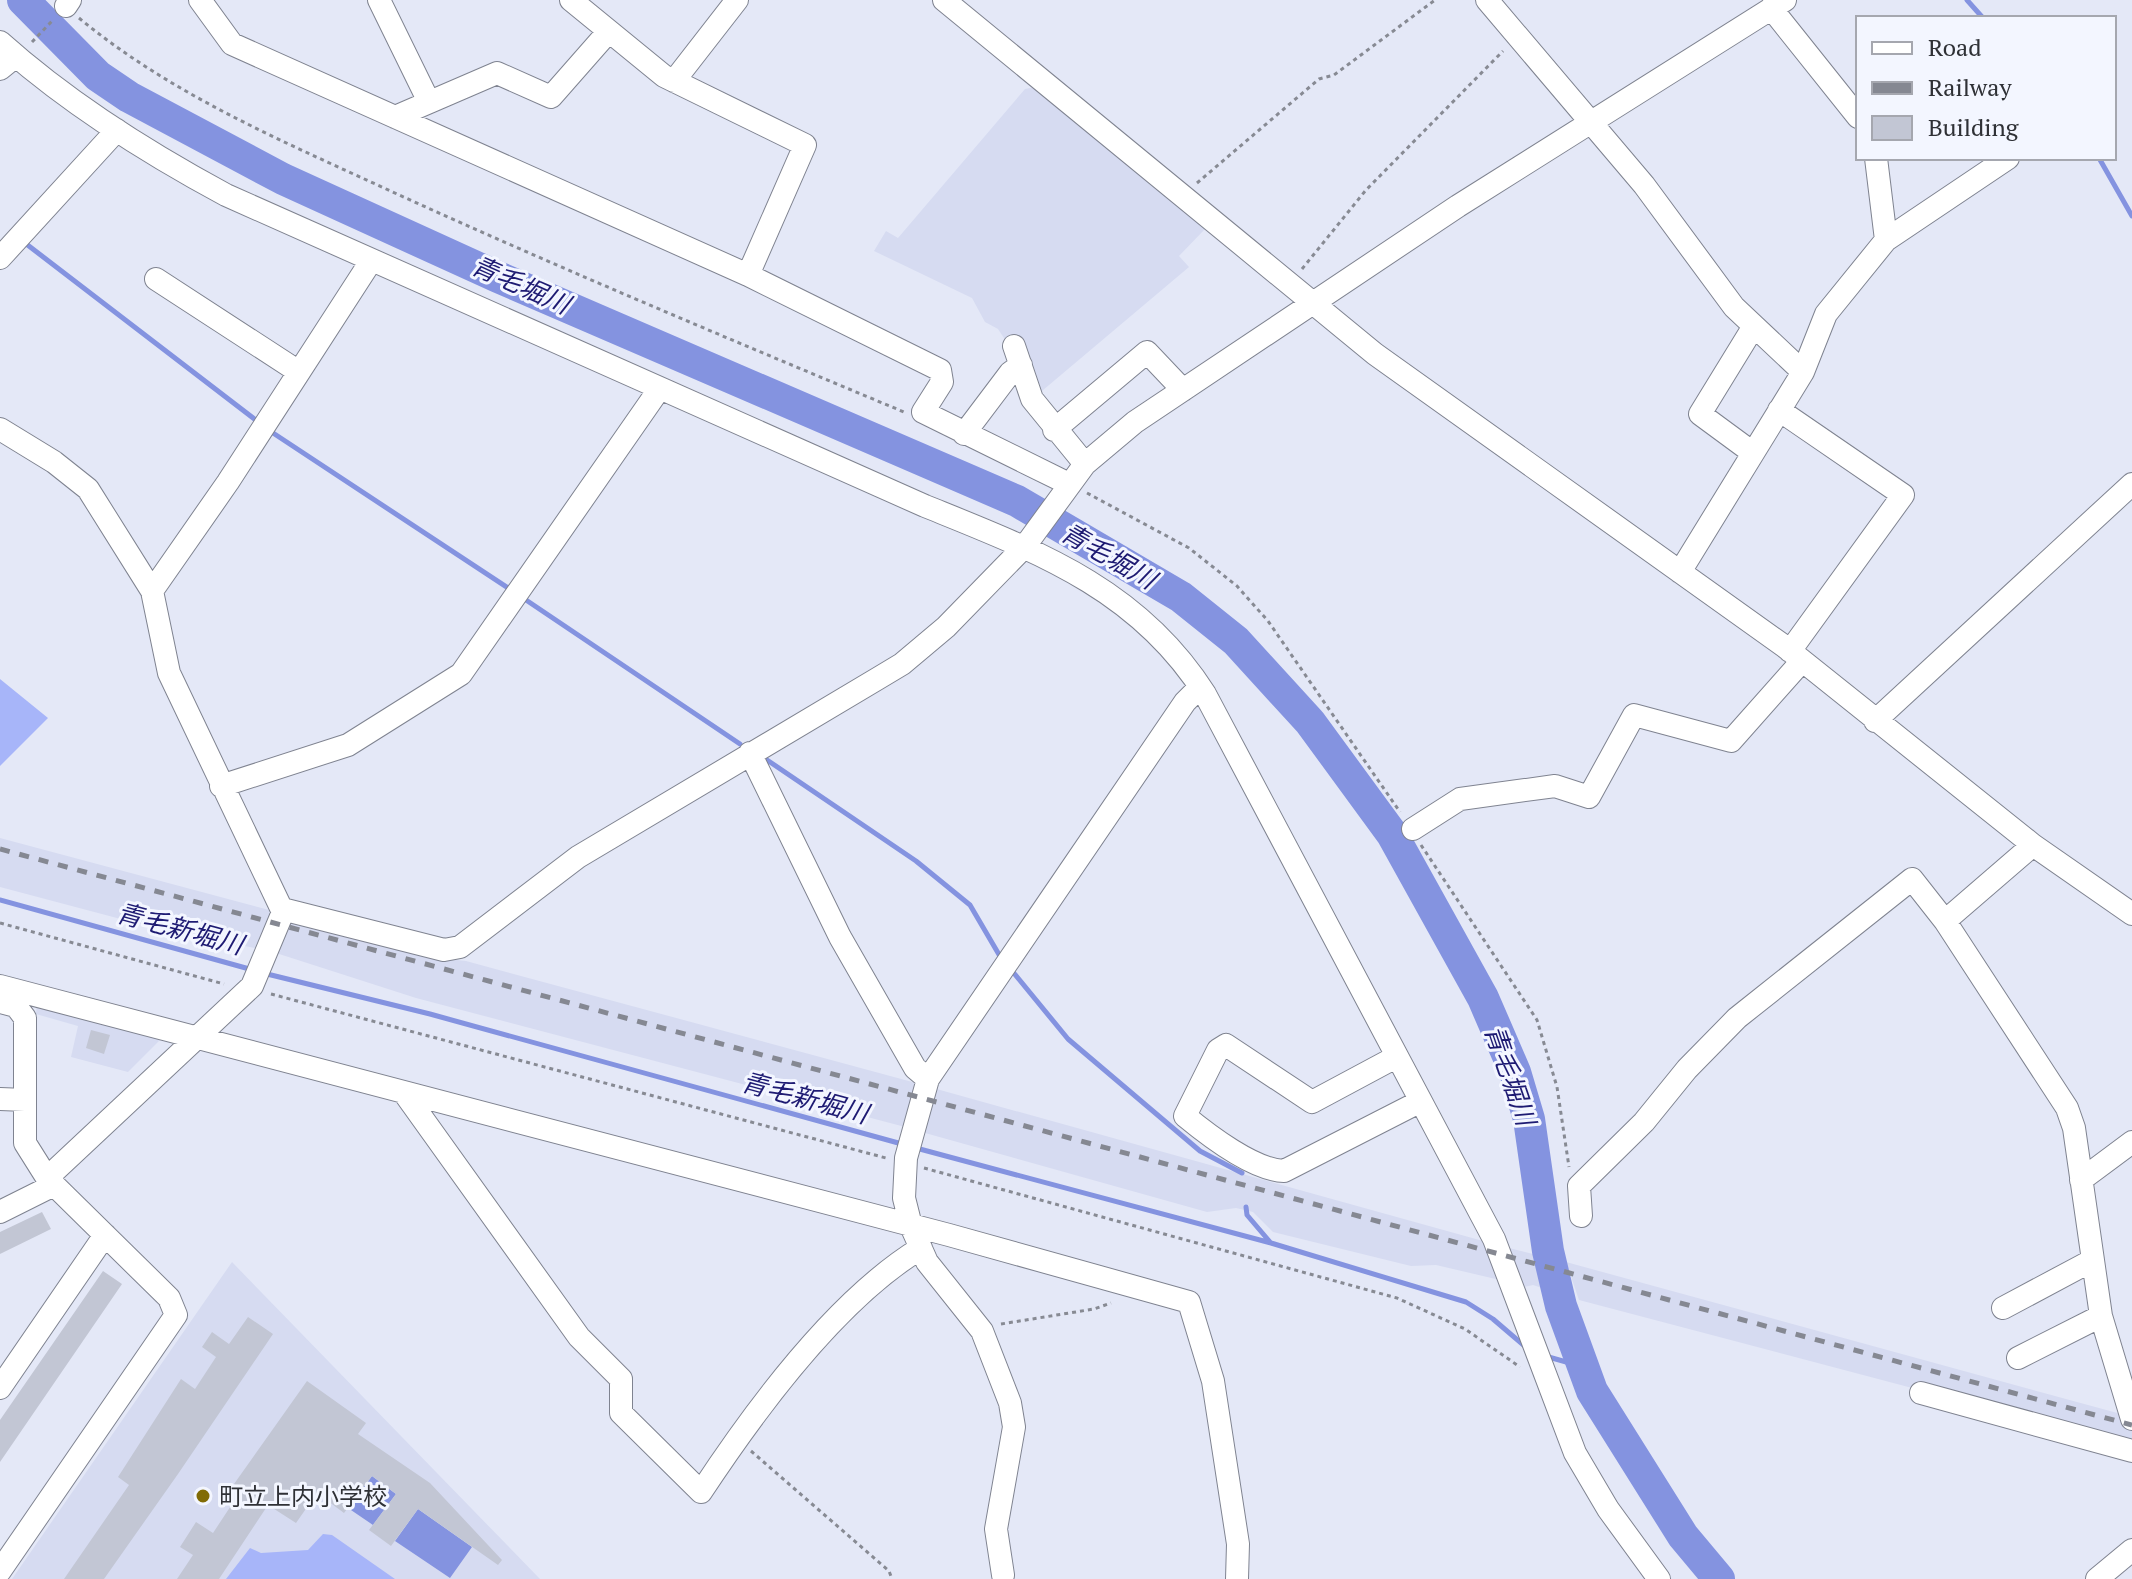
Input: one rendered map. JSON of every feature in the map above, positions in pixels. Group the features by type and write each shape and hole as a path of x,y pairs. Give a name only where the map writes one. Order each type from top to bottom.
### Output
{"street":[{"path":"200,0 232,44 748,275 940,370 942,382 923,412 1065,491"},
{"path":"379,0 429,102"},
{"path":"571,0 674,81 805,145 748,275"},
{"path":"674,81 737,0"},
{"path":"944,0 1375,354 1796,656 2033,845 2132,914"},
{"path":"1487,0 1644,185 1734,307 1803,372"},
{"path":"282,914 453,949 578,857 902,664 946,627 1029,541 1085,464 1135,422 1591,122 1778,4 1856,114"},
{"path":"395,117 497,73 551,97 609,31"},
{"path":"10,54 117,130 226,195 660,388 1029,541 1115,596 1158,634 1200,687 1494,1239 1529,1330 1533,1370 1575,1453 1659,1579"},
{"path":"0,258 117,130"},
{"path":"1876,160 1886,240"},
{"path":"1680,572 1803,372 1826,314 1886,240 2005,160"},
{"path":"152,591 371,261"},
{"path":"156,279 299,372"},
{"path":"1753,453 1700,414 1754,326"},
{"path":"1048,422 1147,352 1183,390"},
{"path":"964,434 1010,373 1018,356 1032,399 1085,464"},
{"path":"221,786 348,745 461,674 660,388"},
{"path":"1413,829 1460,799 1555,786 1589,797 1634,715 1731,741 1796,656 1903,495 1779,410"},
{"path":"0,429 54,462 88,489 152,591 169,673 282,914 267,957 248,987 50,1182 0,1212"},
{"path":"1875,721 2132,484"},
{"path":"1001,1578 996,1529 1014,1427 1010,1403 982,1331 927,1262 911,1226 904,1198 904,1162 928,1079 1185,702 1200,687"},
{"path":"750,753 840,937 915,1068 928,1079"},
{"path":"1945,921 2033,845"},
{"path":"1581,1216 1579,1186 1644,1122 1687,1069 1737,1018 1912,879 1945,921 2055,1086 2074,1128 2101,1316 2125,1380 2132,1419"},
{"path":"0,986 1189,1302 1213,1381 1238,1544 1237,1579"},
{"path":"0,1002 16,1006 25,1018 25,1143 50,1182 169,1298 176,1315 0,1571"},
{"path":"1396,1057 1312,1102 1226,1045 1218,1050 1185,1116 1214,1140 1273,1171 1284,1171 1419,1102"},
{"path":"405,1094 579,1337 621,1379 621,1413 701,1492 737,1438 830,1326 895,1263 921,1248"},
{"path":"0,1099 25,1100"},
{"path":"2081,1180 2132,1142"},
{"path":"1,1385 105,1235"},
{"path":"2003,1308 2093,1260"},
{"path":"2018,1358 2101,1316"},
{"path":"1921,1393 2132,1451"},
{"path":"2097,1579 2132,1550"}],"path":[{"path":"1182,196 1319,79 1334,75 1435,0"},
{"path":"10,54 63,9 158,75 251,127 601,285 911,415 923,412"},
{"path":"1289,284 1366,190 1518,36"},
{"path":"1065,491 1189,548 1237,586 1268,621 1413,829 1537,1020 1557,1087 1570,1178 1579,1186"},
{"path":"0,923 904,1162 1397,1298 1465,1329 1533,1370"},
{"path":"982,1331 992,1326 1094,1309 1138,1288"},
{"path":"737,1438 889,1571 892,1579"}],"shaded area":[{"path":"1035,87 1205,229 1179,256 1189,267 1036,396 1008,344 998,329 985,322 972,298 874,251 886,231 898,238 1025,89"},
{"path":"0,679 48,718 0,766"},
{"path":"0,838 273,911 265,950 240,945 230,948 0,887"},
{"path":"289,917 448,959 466,961 916,1083 909,1128 416,998 276,953"},
{"path":"37,1002 164,1036 128,1072 71,1057 78,1026 36,1014"},
{"path":"933,1088 1483,1241 1500,1280 1436,1265 1411,1266 1273,1232 1253,1212 1236,1208 1207,1212 918,1131"},
{"path":"1505,1247 1533,1254 1545,1289 1533,1285 1524,1287"},
{"path":"232,1262 540,1579 12,1579"},
{"path":"1566,1262 2121,1414 2132,1431 2132,1446 1579,1300"},
{"path":"372,1476 396,1494 373,1525 348,1508"},
{"path":"418,1509 472,1547 450,1578 395,1541"},
{"path":"323,1534 332,1535 395,1579 226,1579 250,1548 261,1553 308,1550"}],"building":[{"path":"91,1030 110,1035 104,1054 86,1048"},
{"path":"42,1212 51,1229 0,1254 0,1232"},
{"path":"103,1271 122,1284 0,1462 0,1420"},
{"path":"248,1317 273,1334 178,1474 104,1579 64,1579 129,1485 118,1477 181,1379 195,1389 216,1357 202,1347 212,1332 229,1344"},
{"path":"307,1381 366,1423 358,1434 430,1483 502,1560 498,1565 418,1509 391,1546 369,1530 396,1494 372,1476 344,1513 317,1493 296,1523 268,1505 219,1579 177,1579 193,1555 180,1547 196,1522 213,1533 242,1489 234,1484"}],"waterway":[{"name":"青毛堀川","path":"23,0 98,76 129,97 283,179 498,277 1017,501 1181,597 1236,641 1310,722 1392,834 1483,998 1515,1072 1529,1119 1548,1251 1561,1306 1592,1391 1683,1536 1719,1579"},
{"path":"1967,0 1981,16"},
{"path":"2100,160 2132,216"},
{"path":"25,243 257,421"},
{"path":"270,431 511,590"},
{"path":"526,600 740,744"},
{"path":"767,760 916,861 970,905 1001,958"},
{"name":"青毛新堀川","path":"0,900 253,970"},
{"path":"1013,972 1068,1039 1200,1151 1242,1173"},
{"name":"青毛新堀川","path":"263,973 430,1014 902,1144"},
{"name":"青毛新堀川","path":"916,1148 1271,1243 1466,1302 1493,1319 1528,1349"},
{"path":"1246,1207 1247,1215 1270,1242"},
{"name":"青毛新堀川","path":"1545,1356 1584,1367"}],"railway":[{"path":"0,849 2132,1425"}],"place":[{"name":"町立上内小学校","path":"203,1496"}]}
